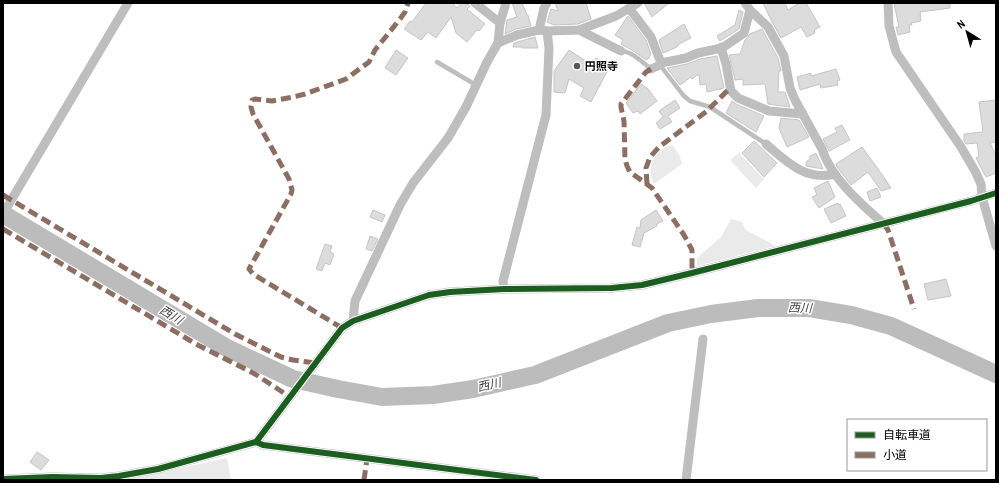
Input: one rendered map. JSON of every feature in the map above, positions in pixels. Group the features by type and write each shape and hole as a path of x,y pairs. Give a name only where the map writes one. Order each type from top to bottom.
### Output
{"street":[{"path":"3,214 128,3"},
{"path":"475,3 500,23"},
{"path":"353,321 355,301 400,205 413,183 448,138 466,107 498,43 500,23 506,3"},
{"path":"504,289 503,281 546,115 549,48 543,30 544,8 547,3"},
{"path":"498,43 510,37 543,30 578,30 616,16 625,7 638,3"},
{"path":"888,3 889,26 896,52 961,147 976,172 981,184 982,197 996,246"},
{"path":"625,7 651,37 657,66 686,58 698,52 721,48 744,33 748,7"},
{"path":"748,7 768,27 784,56 790,88 822,150 824,157 835,174 858,200 884,224"},
{"path":"578,30 621,51"},
{"path":"721,48 726,64 731,91 738,98 769,111 803,114"},
{"path":"766,144 798,170 824,176 835,174"},
{"path":"3,479 52,477 101,478 129,475 203,458 256,442 342,328 353,321 430,295 450,292 504,289 612,288 642,285 884,224 996,193"},
{"path":"686,480 703,339"},
{"path":"256,442 263,445 536,480"}],"lane":[{"path":"621,51 657,66 690,101 710,107 766,144"},
{"path":"438,62 476,85"}],"shaded area":[{"path":"672,145 679,154 682,164 654,184 650,172 653,160 660,151"},
{"path":"739,153 764,179 756,188 730,160"},
{"path":"731,219 742,222 746,230 776,246 697,266 697,258 721,237"},
{"path":"227,458 231,480 126,480"}],"building":[{"path":"426,3 452,3 457,8 461,3 465,3 470,6 467,9 485,24 479,31 477,30 467,42 456,33 451,17 436,38 428,32 421,40 404,29 410,21 412,22"},
{"path":"512,3 522,3 528,15 531,26 516,29 505,34 507,20 517,17"},
{"path":"555,3 586,3 591,19 578,24 554,25 547,22 551,9 558,11"},
{"path":"644,3 669,3 652,17"},
{"path":"763,3 785,3 788,10 799,3 806,3 820,27 814,30 815,33 807,37 801,27 781,38"},
{"path":"894,3 950,3 950,8 920,12 921,21 911,23 912,25 909,25 910,32 898,35 896,27 899,27"},
{"path":"739,10 743,12 739,29 720,41 717,36 735,25"},
{"path":"628,16 646,40 651,54 646,60 621,44 623,40 615,35"},
{"path":"684,24 691,38 679,44 677,47 663,53 659,40"},
{"path":"762,29 778,58 781,71 779,71 778,92 785,92 790,107 768,104 765,84 743,85 743,79 735,80 729,55 740,54 745,40 750,34"},
{"path":"535,37 538,48 513,47 514,43"},
{"path":"396,50 408,58 396,75 385,68"},
{"path":"569,50 592,65 596,58 609,68 591,102 580,96 584,88 569,79 565,93 554,92 554,71"},
{"path":"717,56 724,88 707,92 706,84 700,85 699,74 692,79 691,77 680,85 667,68 687,64 700,59"},
{"path":"836,69 840,80 837,81 838,85 821,88 820,84 800,90 797,77 811,73 811,76"},
{"path":"641,84 648,89 657,101 640,114 638,111 633,113 626,103"},
{"path":"675,100 680,108 668,116 672,122 660,129 656,123 663,117 659,111"},
{"path":"996,100 996,142 990,143 996,155 996,173 986,177 976,158 979,156 977,143 966,144 964,141 964,134 983,132 979,102"},
{"path":"732,101 764,116 756,132 726,113"},
{"path":"781,118 799,120 809,137 787,147 779,128"},
{"path":"842,125 850,140 829,151 823,139 837,132 835,128"},
{"path":"754,141 777,163 764,177 742,153"},
{"path":"862,147 891,188 881,191 868,172 851,185 837,167 836,164"},
{"path":"816,153 823,169 806,166 806,162 810,159 810,156"},
{"path":"828,181 835,197 819,208 812,197 817,195 814,188"},
{"path":"877,188 881,197 870,201 867,192"},
{"path":"838,203 846,216 831,223 824,209"},
{"path":"373,210 385,215 382,222 370,217"},
{"path":"656,210 663,221 644,233 640,247 632,245 637,227 640,228 641,220"},
{"path":"370,236 378,239 372,251 366,249"},
{"path":"325,244 332,246 330,252 334,254 330,265 325,263 322,271 316,269"},
{"path":"946,279 951,296 928,300 924,284"},
{"path":"37,452 49,460 41,470 30,462"}],"waterway":[{"name":"西川","path":"3,214 227,348 293,379 382,397 433,395 473,389 535,375 668,323 711,314 758,308 809,308 851,315 891,326 996,374"}],"marked path":[{"path":"342,328 253,274 249,269 292,190 289,179 253,114 251,107 252,100 272,101 293,97 346,79 369,62 375,50 405,12 408,3"},
{"path":"651,69 646,72 621,104 624,121 625,159 630,172 652,188 684,235 692,250 692,273"},
{"path":"647,184 646,168 650,157 659,147 707,111 730,88"},
{"path":"3,195 235,334 281,357 315,363"},
{"path":"884,224 888,230 914,309"},
{"path":"3,229 196,344 255,374 290,397"},
{"path":"364,480 367,459"}],"cycle path":[{"path":"256,442 342,328 353,321 429,295 450,292 504,289 612,288 642,285 971,201 996,193"},
{"path":"3,479 52,477 101,478 119,476 158,469 256,442 263,445 536,480"}],"place":[{"name":"円照寺","path":"577,66"}]}
